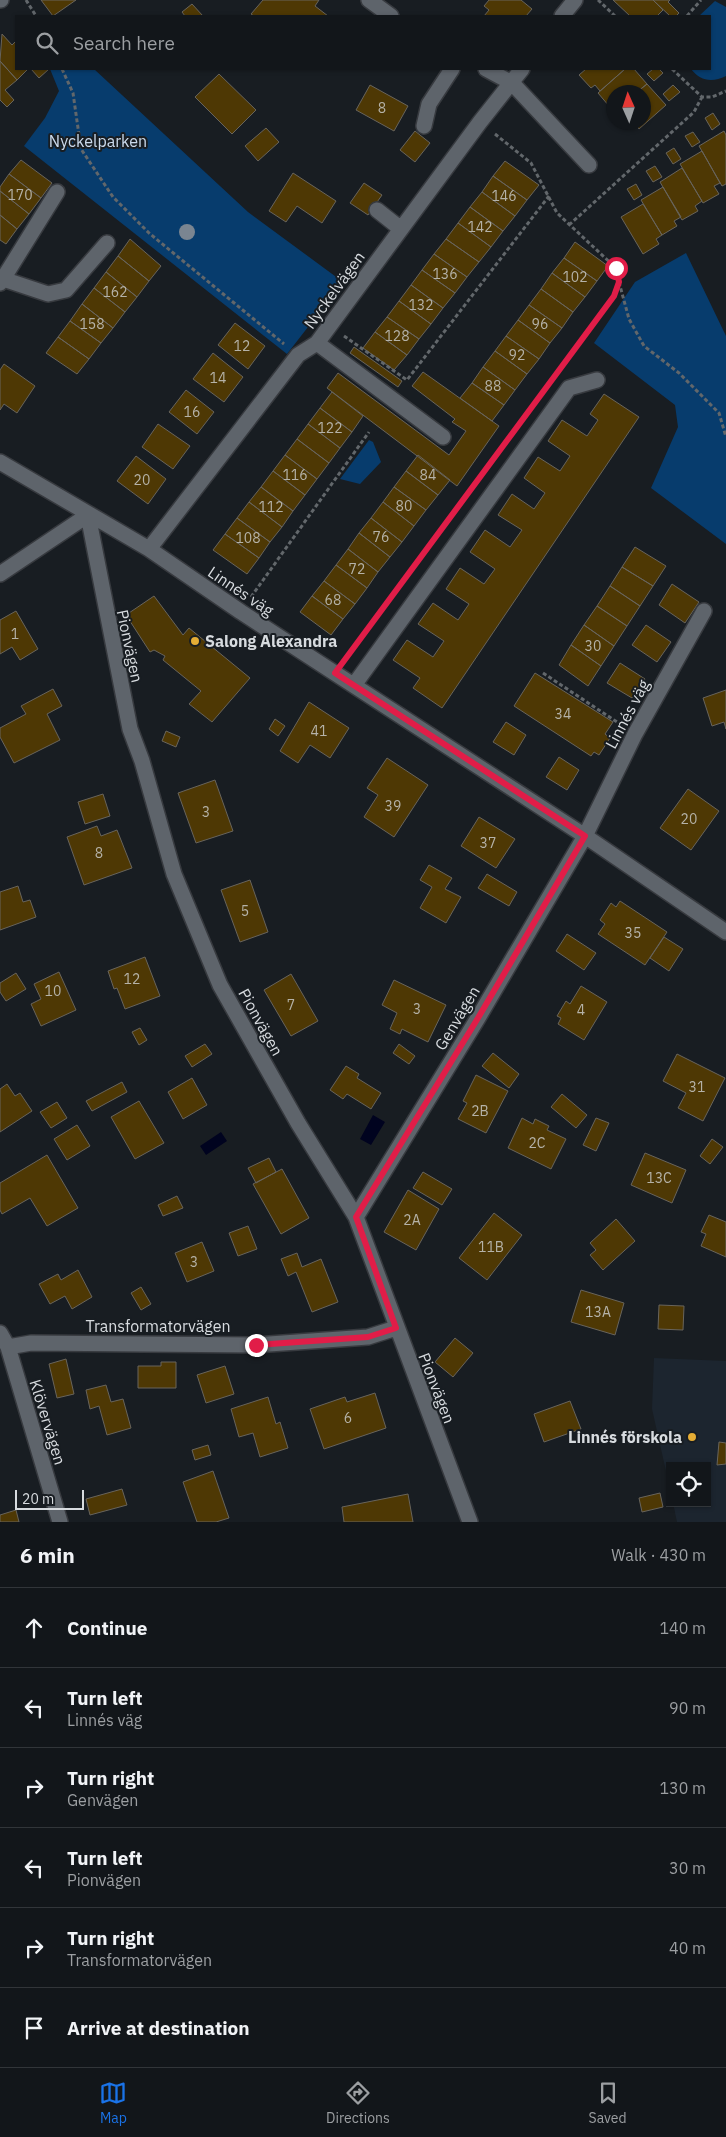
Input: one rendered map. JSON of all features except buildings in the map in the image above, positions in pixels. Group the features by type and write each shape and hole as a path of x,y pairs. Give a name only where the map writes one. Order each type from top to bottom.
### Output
{"street":[{"path":"369,0 390,15"},
{"path":"563,15 575,0"},
{"path":"424,126 429,104 451,70"},
{"path":"488,70 512,83 589,165"},
{"name":"Nyckelvägen","path":"149,549 298,355 317,343 480,122 521,70"},
{"path":"57,192 2,281 48,294 66,290 107,243"},
{"path":"377,210 401,229"},
{"path":"317,343 442,436"},
{"path":"354,685 569,388 596,380"},
{"name":"Linnés väg","path":"0,462 149,549 240,612 585,836 726,932"},
{"path":"0,574 88,515"},
{"name":"Pionvägen","path":"88,515 130,729 142,761 174,874 220,985 298,1123 356,1217 470,1522"},
{"name":"Linnés väg","path":"585,836 636,734 704,611"},
{"name":"Genvägen","path":"356,1217 478,1018 585,836"},
{"name":"Transformatorvägen","path":"8,1346 32,1343 256,1345 368,1337 396,1328"},
{"name":"Klövervägen","path":"0,1333 8,1346 60,1522"}],"path":[{"path":"26,0 35,15"},
{"path":"598,0 614,15"},
{"path":"688,15 701,0"},
{"path":"62,70 73,93 81,149 113,197 149,233 298,355"},
{"path":"673,70 702,97 712,97 726,91"},
{"path":"570,225 694,112 702,97"},
{"path":"480,122 531,163 557,213 616,268 628,318 644,346 679,374 719,413 726,437"},
{"path":"330,325 407,380 549,196"},
{"path":"555,376 614,296 619,282"},
{"path":"240,612 369,432"},
{"path":"335,673 412,569"},
{"path":"542,673 636,734"}],"shaded area":[{"path":"373,1115 385,1122 371,1145 360,1139"},
{"path":"221,1132 227,1141 206,1155 200,1146"},
{"name":"Linnés förskola","path":"654,1358 726,1361 726,1522 677,1522 674,1507 711,1507 711,1462 666,1462 666,1471 652,1409"}],"green space":[{"path":"715,1 726,7 726,76 716,80 702,78 692,70 711,70 711,15 700,15"},
{"name":"Nyckelparken","path":"50,70 95,70 248,212 343,282 287,354 24,146 45,118 59,91"},
{"path":"686,253 726,336 726,544 651,488 678,427 675,405 594,343 635,282"},
{"path":"369,440 373,442 381,462 360,484 340,479"}],"place":[{"name":"Salong Alexandra","path":"195,641"},
{"name":"Linnés förskola","path":"692,1437"}],"route":[{"path":"256,1345 368,1337 396,1328 356,1217 478,1018 585,836 335,673 614,296 619,282 616,268"}]}
